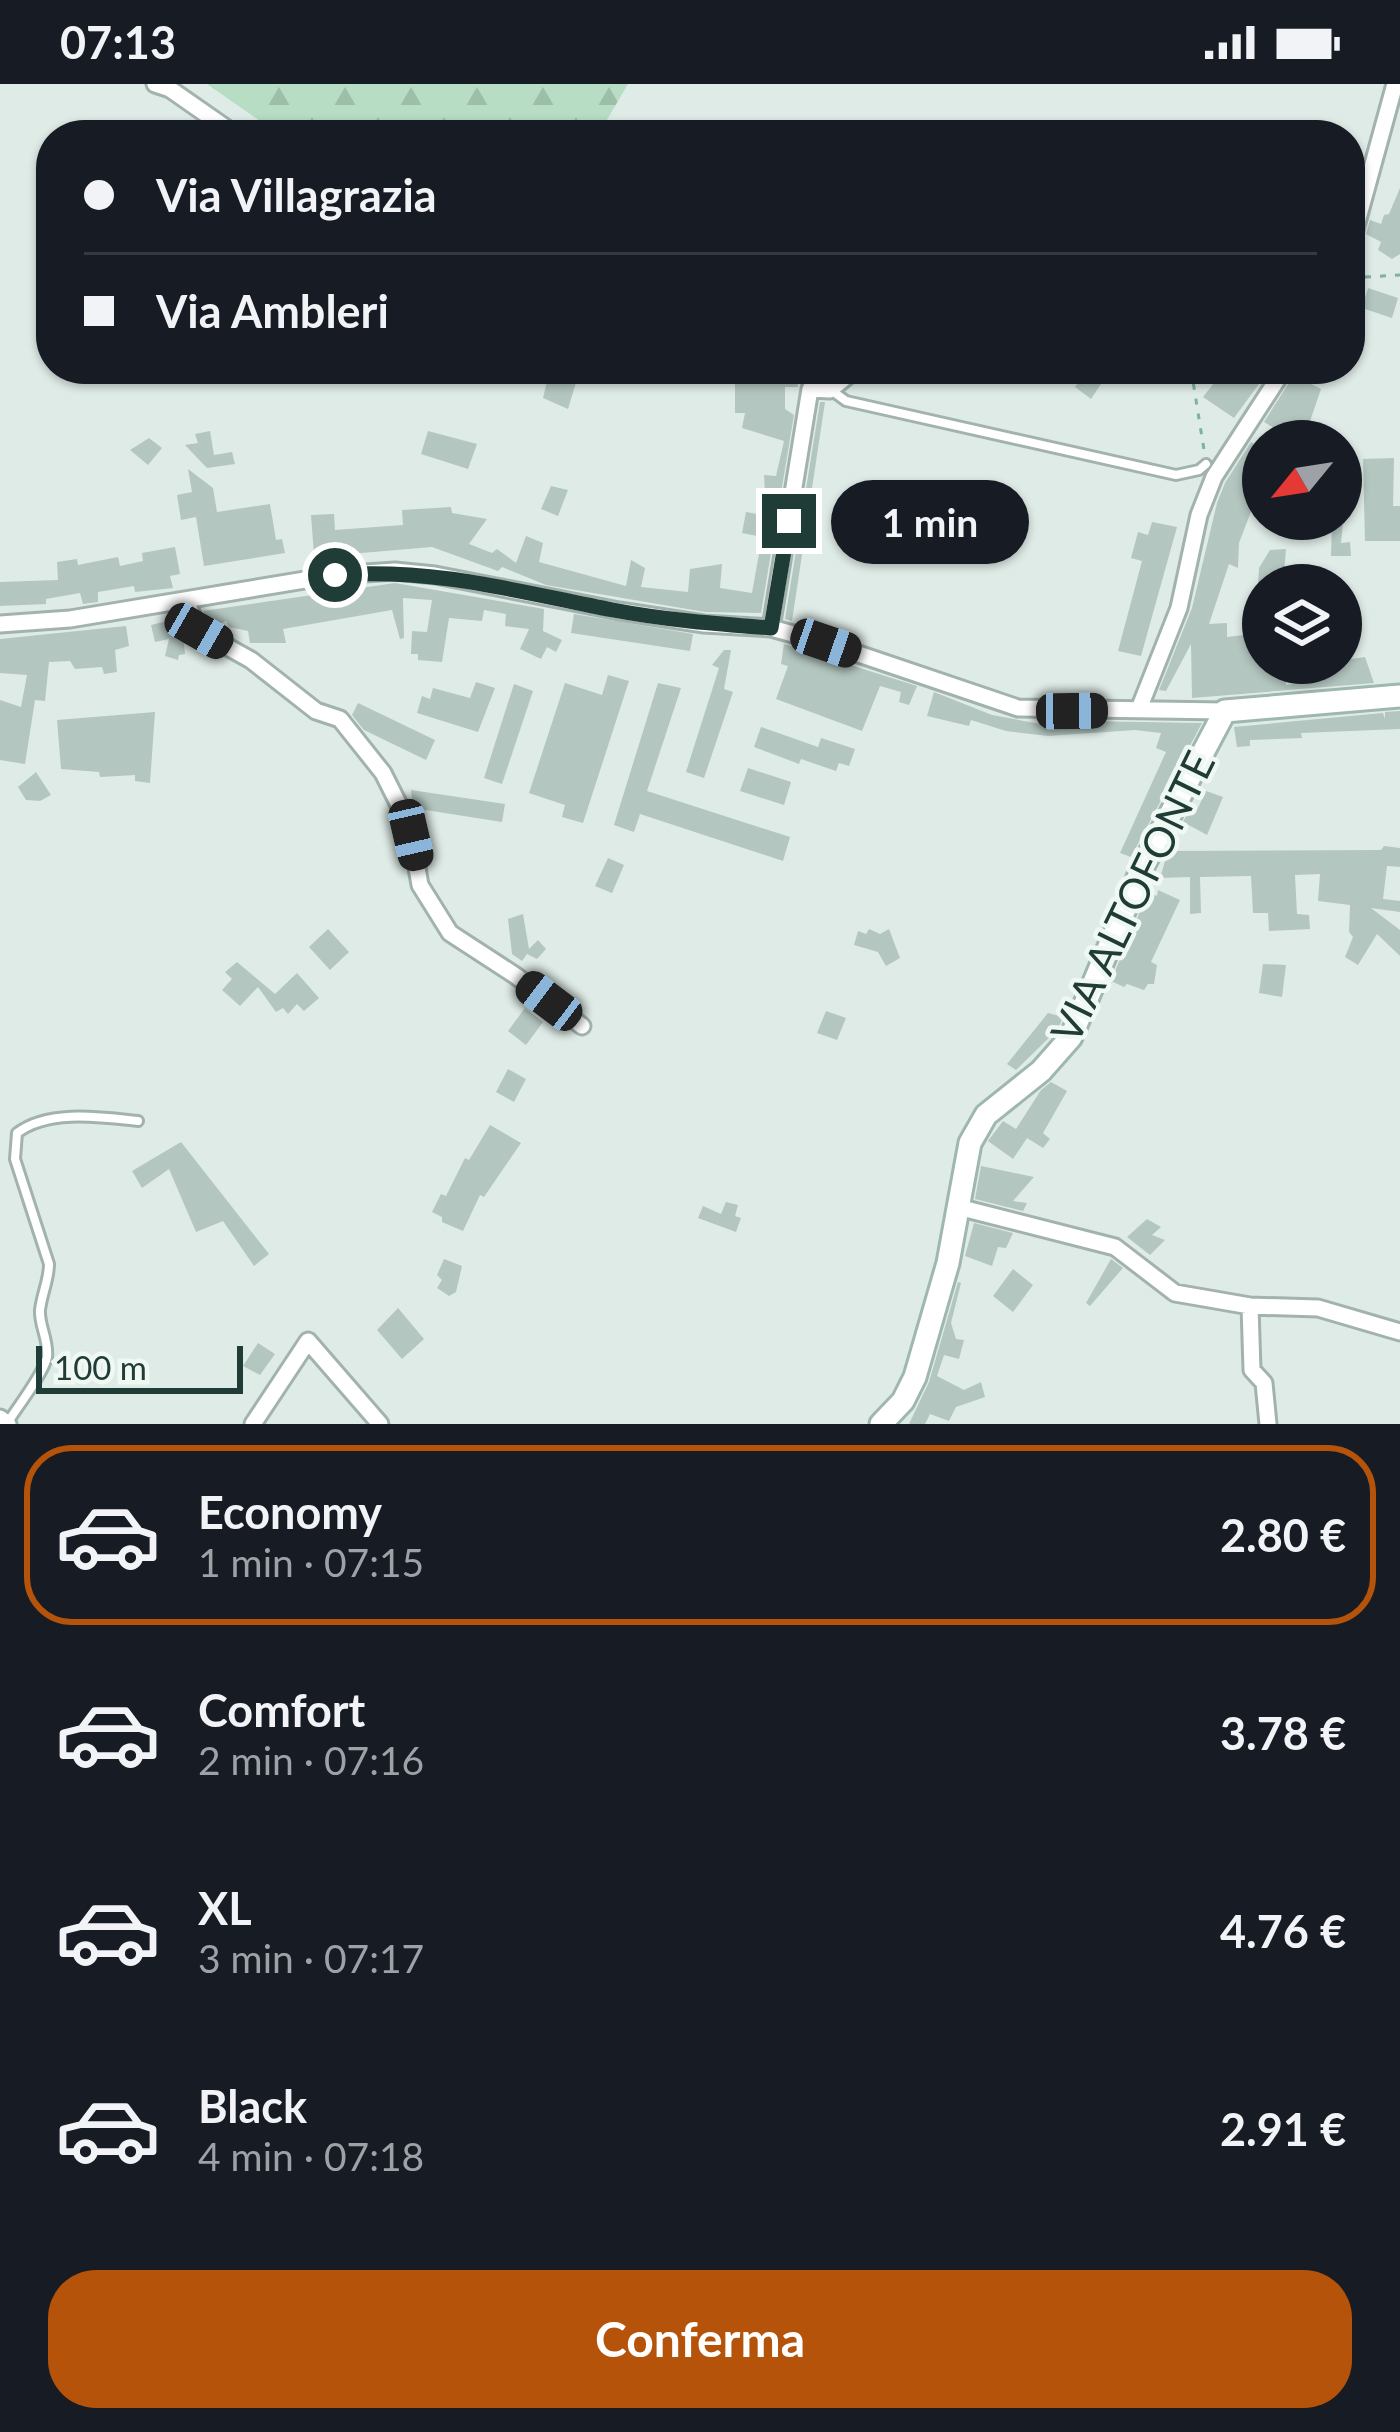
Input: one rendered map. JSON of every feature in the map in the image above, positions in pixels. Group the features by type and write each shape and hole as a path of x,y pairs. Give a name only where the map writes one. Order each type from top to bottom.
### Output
{"main road":[{"name":"VIA ALTOFONTE","path":"881,1424 903,1400 915,1377 939,1298 970,1143 986,1115 1041,1071 1071,1037 1143,866 1225,711 1400,696"}],"street":[{"path":"155,84 214,120"},
{"path":"1365,193 1395,84"},
{"path":"827,384 830,390"},
{"path":"771,628 810,389 830,390 837,384"},
{"path":"1138,709 1179,608 1199,515 1214,478 1274,384"},
{"path":"0,624 70,619 335,575 395,571 662,617 771,628 1018,708 1225,711"},
{"path":"186,601 199,631 251,660 316,711 340,719 382,772 411,835 420,885 450,933 582,1026"},
{"path":"958,1207 1115,1247 1175,1293 1250,1306 1318,1308 1400,1332"},
{"path":"1250,1306 1252,1370 1264,1383 1268,1424"},
{"path":"253,1424 308,1341 380,1424"},
{"path":"0,1418 8,1424"}],"lane":[{"path":"830,390 846,401 1176,475 1206,464"},
{"path":"8,1424 46,1364 47,1354 39,1320 49,1264 15,1160 17,1133 41,1120 104,1117 138,1121"}],"path":[{"path":"1365,277 1400,275"},
{"path":"1193,384 1206,464"}],"green space":[{"path":"207,84 628,84 607,120 259,120"}],"building":[{"path":"1400,188 1400,254 1392,259 1378,250 1381,242 1366,234 1370,220 1381,224 1389,214"},
{"path":"1368,288 1398,298 1392,318 1365,309"},
{"path":"546,384 576,384 568,409 543,398"},
{"path":"735,384 798,384 785,387 785,409 794,415 761,613 705,612 546,585 432,547 338,555 338,563 328,564 327,554 314,555 311,515 334,514 335,530 403,525 402,510 451,507 452,513 487,519 469,544 492,553 497,549 516,563 526,536 543,543 539,562 626,586 631,560 645,568 641,587 688,592 690,569 722,564 720,588 752,593 762,537 742,533 746,512 768,516 772,492 765,492 764,475 776,476 784,441 742,428 745,413 735,413"},
{"path":"1077,384 1101,384 1091,399"},
{"path":"1213,384 1259,384 1234,418 1203,397"},
{"path":"1288,384 1321,389 1310,420 1265,420"},
{"path":"820,402 825,402 792,621 785,619"},
{"path":"210,431 214,455 232,452 235,464 207,468 185,445 198,443 195,434"},
{"path":"428,431 477,444 468,469 421,454"},
{"path":"149,438 162,448 148,465 130,450"},
{"path":"1242,456 1238,568 1229,564 1209,624 1227,623 1227,637 1242,635 1242,684 1362,684 1192,698 1191,644 1166,691 1159,690 1192,608 1225,483"},
{"path":"1394,458 1393,506 1400,506 1400,541 1365,541 1363,459"},
{"path":"188,469 213,488 217,512 270,504 276,540 282,539 285,553 204,566 196,517 181,520 177,495 192,492"},
{"path":"551,486 568,490 558,516 541,509"},
{"path":"1152,522 1177,527 1141,656 1118,651 1142,561 1131,558 1138,532 1148,535"},
{"path":"1331,540 1350,542 1351,556 1331,556"},
{"path":"175,547 180,574 170,576 173,588 135,592 134,586 98,592 98,602 83,604 80,593 46,599 46,604 0,606 0,582 58,580 57,562 77,559 78,565 118,557 120,566 143,561 142,553"},
{"path":"1286,549 1285,564 1261,564 1270,550"},
{"path":"395,583 544,609 543,631 562,640 556,652 547,647 541,659 520,649 529,629 505,626 506,614 484,610 482,621 449,618 442,662 418,660 418,654 411,654 412,631 427,632 432,600 403,598 404,638 400,639 392,610 283,629 286,643 250,643 248,631 229,627 226,621 214,626 203,611"},
{"path":"574,614 693,634 690,651 571,633"},
{"path":"180,618 191,643 184,644 185,654 178,660 165,656 169,639 155,642 151,625"},
{"path":"126,626 129,646 115,650 117,672 104,674 102,667 75,669 70,661 49,662 45,701 35,700 25,764 0,760 0,700 21,707 27,675 0,673 0,639"},
{"path":"784,644 917,686 909,705 899,702 901,692 880,686 862,731 776,699 788,666 781,664"},
{"path":"724,650 731,650 724,689 733,692 704,778 686,772 719,668 712,665"},
{"path":"1362,657 1365,657 1374,683 1362,684"},
{"path":"608,675 629,681 583,823 562,817 565,805 529,793 565,683 602,695"},
{"path":"476,682 495,688 478,732 417,713 422,696 430,699 433,688 470,698"},
{"path":"658,683 681,688 647,791 790,837 783,861 640,814 634,832 614,825"},
{"path":"514,684 533,691 502,784 484,778"},
{"path":"934,692 992,715 1046,725 1202,723 1131,857 1120,853 1166,752 1156,748 1161,733 1135,730 1048,736 1006,731 971,720 969,726 927,716"},
{"path":"358,703 435,740 426,760 364,730 352,715"},
{"path":"1400,711 1400,729 1301,733 1302,738 1250,740 1250,746 1237,747 1234,727 1383,713 1385,719 1385,712"},
{"path":"155,712 150,783 135,781 135,775 100,777 99,772 61,769 57,720"},
{"path":"761,727 818,747 821,738 855,749 849,766 839,763 836,771 801,759 799,764 754,747"},
{"path":"748,768 791,782 784,805 740,791"},
{"path":"36,772 51,795 40,801 26,800 18,787"},
{"path":"411,790 505,804 502,822 413,808"},
{"path":"1206,791 1223,797 1207,835 1183,822 1191,806 1198,808"},
{"path":"1384,846 1400,848 1400,867 1387,866 1383,899 1400,901 1400,912 1371,908 1400,930 1400,956 1377,934 1358,965 1345,957 1353,937 1350,905 1318,901 1320,874 1295,875 1297,914 1309,915 1310,929 1269,931 1268,913 1253,913 1251,876 1200,877 1201,913 1190,914 1190,877 1160,878 1168,851 1381,850"},
{"path":"608,858 624,865 612,893 595,886"},
{"path":"1158,890 1180,900 1151,962 1157,965 1154,984 1144,990 1124,987 1111,981 1148,892 1157,896"},
{"path":"523,914 529,949 538,940 546,949 537,959 527,954 522,961 512,954 508,919"},
{"path":"328,929 349,952 330,970 309,947"},
{"path":"869,929 880,934 889,929 900,958 886,966 878,952 854,945 858,931 866,934"},
{"path":"237,962 275,994 297,973 319,998 304,1011 297,1004 288,1014 283,1008 276,1012 258,987 240,1006 222,990 232,979 225,972"},
{"path":"1263,964 1286,965 1282,997 1259,993"},
{"path":"525,1008 543,1022 526,1045 508,1031"},
{"path":"826,1011 846,1018 837,1040 817,1033"},
{"path":"1048,1013 1063,1017 1058,1029 1016,1070 1007,1064"},
{"path":"508,1069 526,1079 514,1102 496,1092"},
{"path":"1051,1082 1067,1091 1043,1133 1050,1139 1043,1148 1027,1138 1013,1159 988,1141 1003,1121 1016,1129"},
{"path":"490,1125 521,1143 484,1197 480,1195 463,1231 432,1212"},
{"path":"181,1142 269,1254 254,1266 223,1221 196,1232 169,1169 142,1188 132,1171"},
{"path":"981,1166 1034,1177 1013,1201 1027,1203 1023,1211 975,1199"},
{"path":"726,1202 738,1205 735,1216 741,1218 736,1232 698,1218 703,1206 721,1214"},
{"path":"1147,1219 1161,1227 1152,1235 1165,1240 1150,1255 1127,1237"},
{"path":"974,1223 1013,1233 1006,1248 998,1247 992,1266 965,1256"},
{"path":"444,1259 462,1266 456,1292 449,1296 437,1288"},
{"path":"1111,1259 1123,1268 1090,1306 1086,1303"},
{"path":"1013,1269 1033,1285 1013,1312 993,1296"},
{"path":"958,1282 951,1323 956,1339 964,1340 959,1359 944,1355 937,1376 964,1390 981,1382 985,1397 956,1407 949,1421 930,1414 925,1424 909,1424 929,1382"},
{"path":"398,1308 424,1339 402,1359 377,1330"},
{"path":"258,1343 275,1354 260,1375 243,1366"}],"route":[{"path":"335,575 395,571 435,575 619,611 771,628 789,521"}]}
